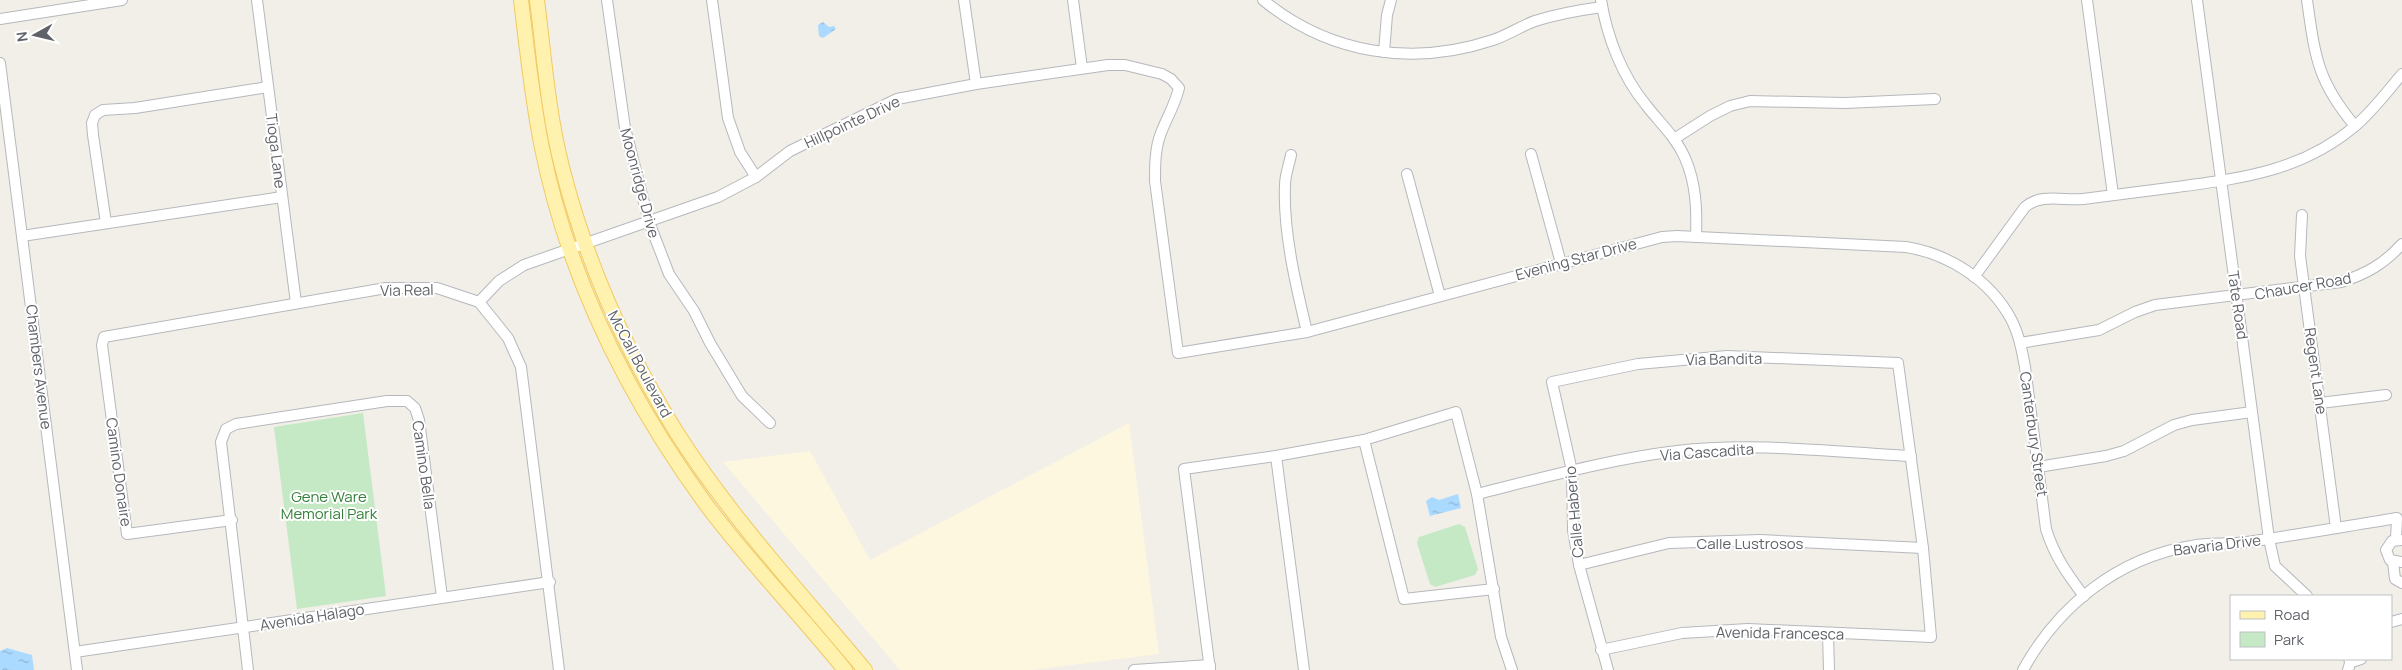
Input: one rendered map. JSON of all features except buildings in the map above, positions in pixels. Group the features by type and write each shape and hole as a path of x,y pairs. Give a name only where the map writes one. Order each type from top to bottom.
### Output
{"main road":[{"name":"McCall Boulevard","path":"521,0 542,147 570,249 602,328 644,410 668,450 718,520 845,670"},
{"name":"McCall Boulevard","path":"537,0 556,139 571,201 598,281 624,340 678,434 721,495 865,670"},
{"path":"644,410 665,426 708,490 721,495"}],"street":[{"path":"0,18 122,0"},
{"name":"Tioga Lane","path":"257,0 296,303"},
{"name":"Moonridge Drive","path":"607,0 625,128 648,222 669,274 694,311 710,343 742,396 770,424"},
{"path":"712,0 728,118 740,152 756,177"},
{"path":"964,0 976,84"},
{"path":"1073,0 1082,68"},
{"path":"1263,0 1302,27 1329,40 1354,48 1384,52 1423,53 1493,40 1534,21 1602,4 1616,53 1631,84 1674,139 1684,156 1693,184 1697,211 1696,237"},
{"path":"1384,52 1386,15 1391,0"},
{"path":"2087,0 2113,195"},
{"name":"Tate Road","path":"2197,0 2269,538 2276,566 2305,595"},
{"path":"2307,0 2316,59 2326,86 2355,126"},
{"name":"Chambers Avenue","path":"0,63 77,670"},
{"name":"Hillpointe Drive","path":"479,302 499,281 524,265 718,197 756,177 790,151 897,99 976,84 1082,68 1125,65 1162,74 1171,79 1179,88 1176,103 1160,135 1156,157 1155,181 1178,353"},
{"path":"1974,277 2025,207 2032,201 2048,198 2081,199 2113,195 2221,181 2277,170 2311,156 2355,126 2402,74"},
{"path":"106,223 93,135 92,122 95,115 102,110 135,108 268,87"},
{"path":"1674,139 1710,116 1730,106 1750,101 1845,103 1935,99"},
{"path":"1531,154 1561,263"},
{"path":"1290,155 1285,184 1285,209 1297,291 1307,332"},
{"path":"1407,174 1440,296"},
{"path":"22,236 282,197"},
{"name":"Regent Lane","path":"2302,215 2300,256 2336,528"},
{"name":"Evening Star Drive","path":"1178,353 1307,332 1645,240 1677,236 1906,248 1940,256 1974,277"},
{"name":"Chaucer Road","path":"2020,343 2099,330 2119,322 2135,312 2155,306 2237,297 2341,282 2367,273 2390,258 2402,244"},
{"name":"Canterbury Street","path":"1974,277 1988,288 2001,304 2011,320 2020,343 2046,529 2052,549 2062,568 2084,596"},
{"name":"Via Real","path":"104,337 386,288 437,288 479,302"},
{"path":"479,302 508,338 521,366 560,670"},
{"name":"Camino Donaire","path":"104,337 102,345 127,534 232,520"},
{"name":"Via Bandita","path":"1552,382 1638,364 1727,356 1898,364 1911,456"},
{"name":"Calle Haberio","path":"1552,382 1572,471 1574,530 1579,565 1608,670"},
{"path":"2320,404 2386,395"},
{"name":"Camino Bella","path":"232,520 221,442 226,429 236,424 387,401 407,401 415,408 418,420 442,597"},
{"path":"1134,670 1210,668 1184,469 1276,456 1364,440 1456,412 1476,494 1501,637 1512,670"},
{"path":"2038,467 2106,456 2124,451 2174,425 2192,420 2252,412"},
{"path":"1364,440 1404,599 1494,589"},
{"name":"Via Cascadita","path":"1476,494 1572,471 1676,451 1738,447 1911,456"},
{"path":"1276,456 1304,670"},
{"path":"1911,456 1923,548"},
{"name":"Bavaria Drive","path":"2023,670 2036,648 2056,622 2084,596 2112,574 2140,560 2167,551 2204,544 2245,542 2397,518 2399,540"},
{"path":"232,520 248,670"},
{"name":"Calle Lustrosos","path":"1579,565 1669,543 1760,540 1923,548"},
{"path":"2399,540 2389,543 2386,550 2387,557 2398,562 2395,579 2402,584"},
{"name":"Avenida Francesca","path":"1601,650 1682,633 1748,629 1828,634 1931,637 1923,548"},
{"name":"Avenida Halago","path":"75,652 550,582"},
{"path":"1828,634 1829,670"}],"shaded area":[{"path":"1129,423 1159,654 1032,670 900,670 723,462 810,451 870,560"}],"green space":[{"name":"Gene Ware Memorial Park","path":"363,413 386,596 297,609 274,427"},
{"path":"1459,524 1465,527 1478,569 1475,575 1435,587 1430,584 1417,543 1419,537"}],"water":[{"path":"823,22 829,27 834,26 836,29 823,38 819,36 818,25"},
{"path":"1458,494 1461,508 1430,516 1426,501 1432,497 1439,500"},
{"path":"7,648 32,655 34,670 0,670 0,651"}]}
